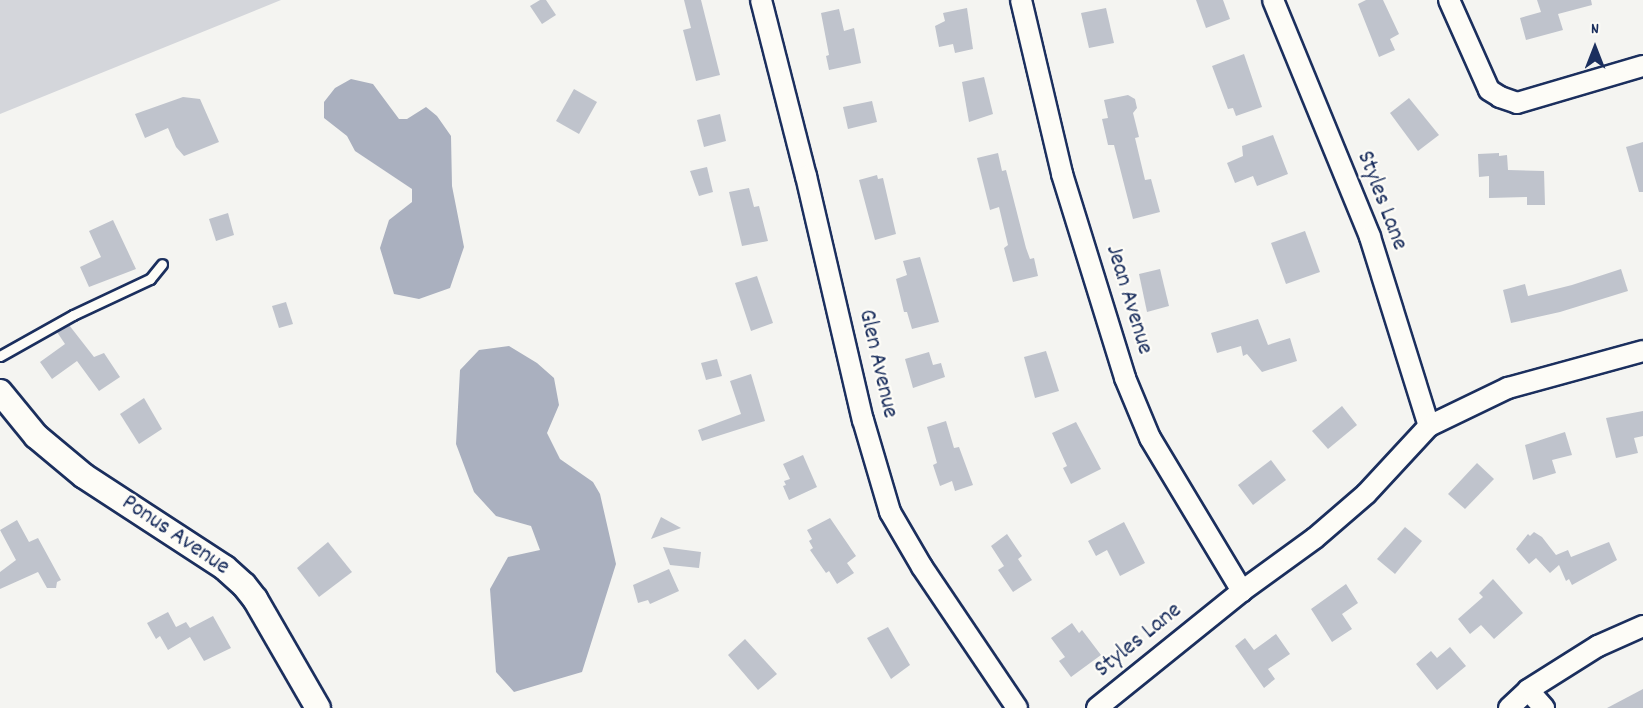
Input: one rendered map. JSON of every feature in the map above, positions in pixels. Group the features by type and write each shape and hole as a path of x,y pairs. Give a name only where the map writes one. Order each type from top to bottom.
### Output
{"street":[{"name":"Glen Avenue","path":"761,0 806,176 863,420 890,513 922,567 1017,708"},
{"name":"Jean Avenue","path":"1021,0 1062,174 1125,378 1150,438 1242,591"},
{"name":"Styles Lane","path":"1273,0 1370,237 1430,426"},
{"path":"1449,0 1489,90 1500,97 1517,102 1643,66"},
{"name":"Styles Lane","path":"1096,708 1242,591 1315,538 1366,494 1430,426 1508,388 1643,351"},
{"name":"Ponus Avenue","path":"0,392 36,436 84,476 225,568 244,585 255,599 318,708"},
{"path":"1509,708 1528,690 1598,646 1643,626"},
{"path":"1528,690 1544,708"}],"lane":[{"path":"0,356 73,315 150,279 162,264"}],"shaded area":[{"path":"0,0 281,0 0,114"}],"water":[{"path":"351,79 373,84 399,119 407,119 426,107 437,116 451,136 452,186 464,247 450,288 419,299 394,294 380,248 389,220 412,202 412,189 355,151 347,136 324,118 324,102 335,88"},
{"path":"509,346 537,363 554,378 559,405 547,433 560,459 593,482 600,494 616,564 582,672 514,692 496,672 490,589 508,557 540,550 531,526 496,516 474,492 456,444 460,370 479,350"}],"building":[{"path":"540,0 546,0 556,15 542,24 530,6"},
{"path":"684,0 701,0 720,75 696,81 683,30 691,28"},
{"path":"1196,0 1223,0 1230,19 1206,28"},
{"path":"1366,0 1383,0 1399,34 1390,39 1395,50 1379,57 1358,4"},
{"path":"1537,0 1591,0 1592,5 1558,14 1563,30 1526,40 1520,18 1541,12"},
{"path":"967,8 973,49 955,53 953,44 939,47 935,26 945,21 943,13"},
{"path":"1106,8 1114,43 1089,48 1081,13"},
{"path":"839,9 844,31 854,28 861,63 829,70 826,56 829,55 821,13"},
{"path":"1244,54 1262,107 1236,116 1233,108 1228,109 1212,66"},
{"path":"984,77 993,114 969,122 962,82"},
{"path":"574,89 597,102 579,134 556,121"},
{"path":"1128,95 1135,99 1137,108 1133,113 1139,137 1135,138 1145,180 1151,179 1160,212 1133,219 1114,145 1108,145 1102,119 1108,118 1104,100"},
{"path":"183,97 200,99 219,142 184,156 176,147 168,128 145,138 135,114"},
{"path":"1409,98 1439,135 1418,151 1390,113"},
{"path":"872,101 877,122 848,129 843,107"},
{"path":"720,114 726,141 704,147 697,120"},
{"path":"1273,135 1288,174 1257,186 1253,176 1235,183 1227,163 1243,156 1242,146"},
{"path":"1643,142 1643,192 1639,192 1626,147"},
{"path":"998,153 1002,171 1006,170 1026,248 1030,259 1034,258 1038,276 1013,282 1004,248 1008,245 999,207 990,210 977,158"},
{"path":"1499,153 1499,156 1507,155 1508,170 1544,171 1545,205 1527,205 1527,197 1489,198 1489,176 1479,177 1478,154"},
{"path":"707,167 713,192 699,196 690,171"},
{"path":"877,175 878,179 883,178 896,234 875,240 859,180"},
{"path":"749,188 754,207 759,206 768,241 742,246 729,192"},
{"path":"228,213 234,235 216,241 209,219"},
{"path":"113,220 136,269 89,287 80,267 101,257 89,231"},
{"path":"1305,231 1320,272 1286,284 1271,243"},
{"path":"920,257 939,322 912,329 907,312 904,312 896,279 907,275 903,261"},
{"path":"1160,269 1169,306 1147,312 1139,274"},
{"path":"1621,269 1628,291 1560,312 1511,323 1503,290 1525,284 1528,296"},
{"path":"757,276 773,323 751,331 735,283"},
{"path":"286,302 293,324 279,328 272,306"},
{"path":"1258,319 1268,345 1290,338 1297,361 1262,372 1247,354 1243,356 1241,346 1217,353 1211,333"},
{"path":"69,325 94,357 104,353 120,377 99,391 77,361 52,379 40,362 65,344 57,332"},
{"path":"1046,351 1059,391 1035,398 1024,357"},
{"path":"929,352 933,365 941,363 945,377 913,388 905,359"},
{"path":"717,359 722,376 706,380 701,363"},
{"path":"751,374 765,421 702,441 698,430 741,414 730,381"},
{"path":"144,398 162,429 139,444 120,414"},
{"path":"1342,406 1357,425 1328,449 1312,431"},
{"path":"1643,411 1643,436 1634,438 1638,453 1616,458 1606,418"},
{"path":"946,421 954,448 959,447 973,485 955,491 952,481 940,486 933,465 937,463 927,427"},
{"path":"1076,422 1101,469 1071,484 1063,468 1067,466 1052,433"},
{"path":"1565,432 1572,455 1552,460 1556,473 1533,480 1525,445"},
{"path":"803,455 817,487 789,500 783,486 786,485 784,481 790,479 783,464"},
{"path":"1271,460 1286,480 1253,505 1238,485"},
{"path":"1477,463 1494,479 1465,509 1448,494"},
{"path":"661,517 681,528 651,539"},
{"path":"830,518 856,556 847,563 854,573 837,584 829,571 826,573 810,550 813,548 809,541 812,539 807,530"},
{"path":"17,520 29,542 38,538 61,580 57,582 56,588 47,588 38,572 0,589 0,572 16,560 0,530"},
{"path":"1124,522 1145,563 1120,576 1107,550 1096,556 1088,541"},
{"path":"1405,527 1422,541 1395,574 1377,559"},
{"path":"1534,532 1542,537 1556,555 1568,550 1571,557 1609,542 1617,560 1572,585 1569,579 1566,581 1559,565 1550,573 1536,558 1529,564 1516,549 1528,534 1530,536"},
{"path":"1007,534 1022,556 1018,559 1032,580 1013,592 998,570 1004,566 991,546"},
{"path":"328,542 352,572 319,597 297,568"},
{"path":"663,547 701,552 699,568 670,565"},
{"path":"669,569 679,591 650,604 648,600 638,603 633,585"},
{"path":"1493,579 1523,613 1494,639 1481,625 1470,634 1458,619 1483,597 1479,593"},
{"path":"1346,584 1358,603 1342,614 1352,629 1332,642 1311,609"},
{"path":"168,612 176,627 186,622 190,628 213,616 231,648 204,661 190,637 168,650 160,636 156,639 147,623"},
{"path":"1072,623 1079,633 1082,630 1101,655 1071,677 1059,661 1065,657 1051,638"},
{"path":"888,627 910,665 891,679 867,638"},
{"path":"1276,634 1290,654 1268,669 1275,679 1264,688 1235,646 1245,638 1254,650"},
{"path":"745,639 777,674 758,690 728,655"},
{"path":"1450,647 1466,666 1437,690 1416,664 1431,651 1437,658"},
{"path":"1643,689 1643,708 1607,708"}]}
